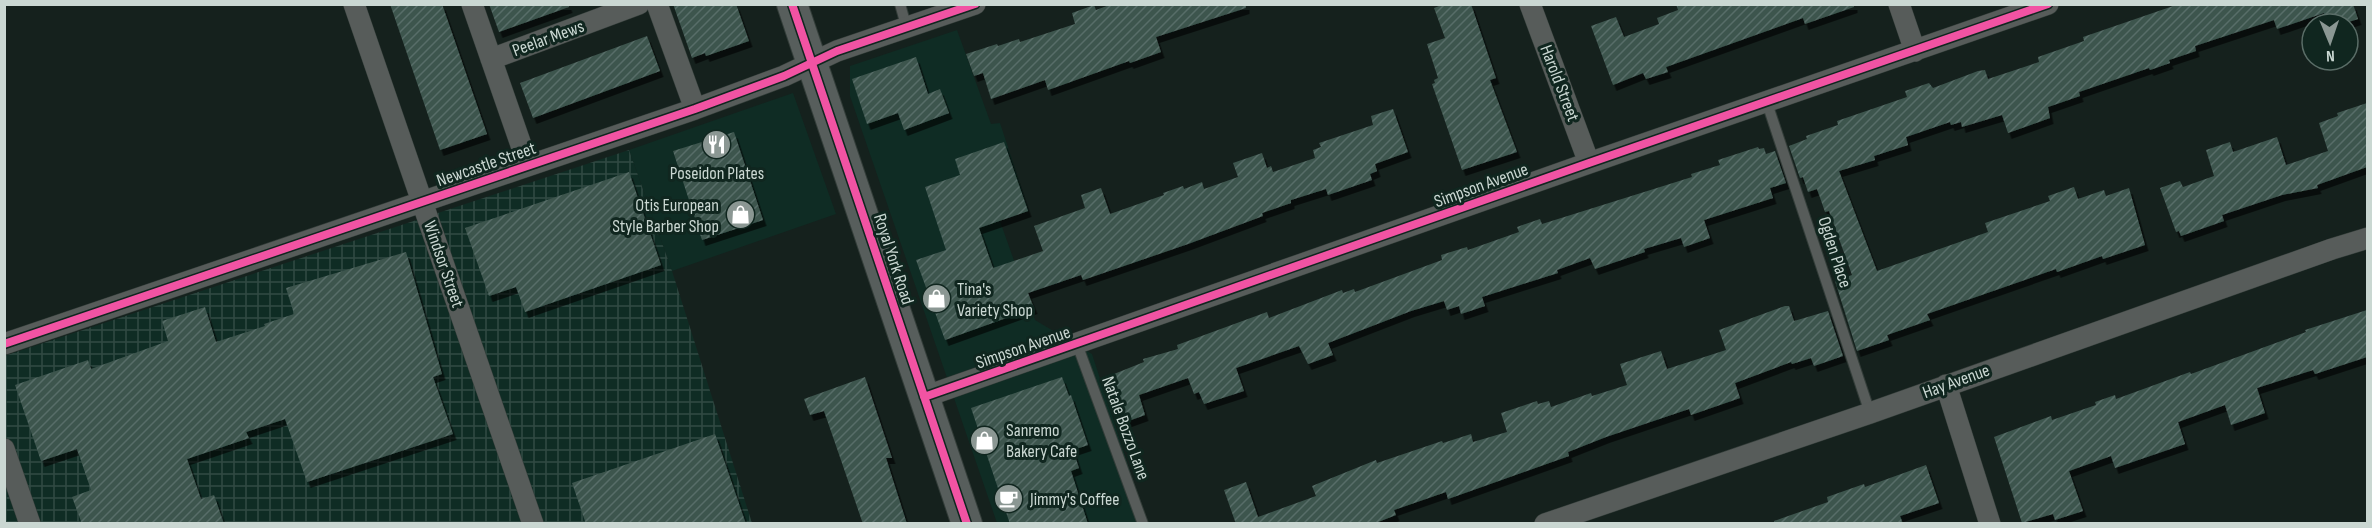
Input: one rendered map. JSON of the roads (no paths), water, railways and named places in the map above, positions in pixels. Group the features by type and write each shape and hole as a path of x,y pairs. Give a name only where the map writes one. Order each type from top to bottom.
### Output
{"main road":[{"name":"Royal York Road","path":"792,4 967,524"}],"street":[{"name":"Windsor Street","path":"354,4 532,524"},
{"name":"Peelar Mews","path":"472,4 528,165"},
{"name":"Peelar Mews","path":"491,59 639,4"},
{"path":"657,4 695,109"},
{"name":"Newcastle Street","path":"4,344 695,109 784,76 837,51 975,4"},
{"name":"Harold Street","path":"1530,4 1589,163"},
{"path":"1899,4 1916,51"},
{"name":"Simpson Avenue","path":"924,398 2048,4"},
{"name":"Hay Avenue","path":"1545,524 2367,238"},
{"path":"1946,385 1990,524"},
{"path":"4,449 30,524"}],"lane":[{"path":"900,4 907,28"},
{"name":"Ogden Place","path":"1767,103 1870,412"},
{"name":"Natale Bozzo Lane","path":"1077,344 1143,524"}],"place":[{"name":"Poseidon Plates","path":"717,144"},
{"name":"Otis European Style Barber Shop","path":"740,215"},
{"name":"Tina's Variety Shop","path":"936,299"},
{"name":"Sanremo Bakery Cafe","path":"985,440"},
{"name":"Jimmy's Coffee","path":"1009,499"}]}
